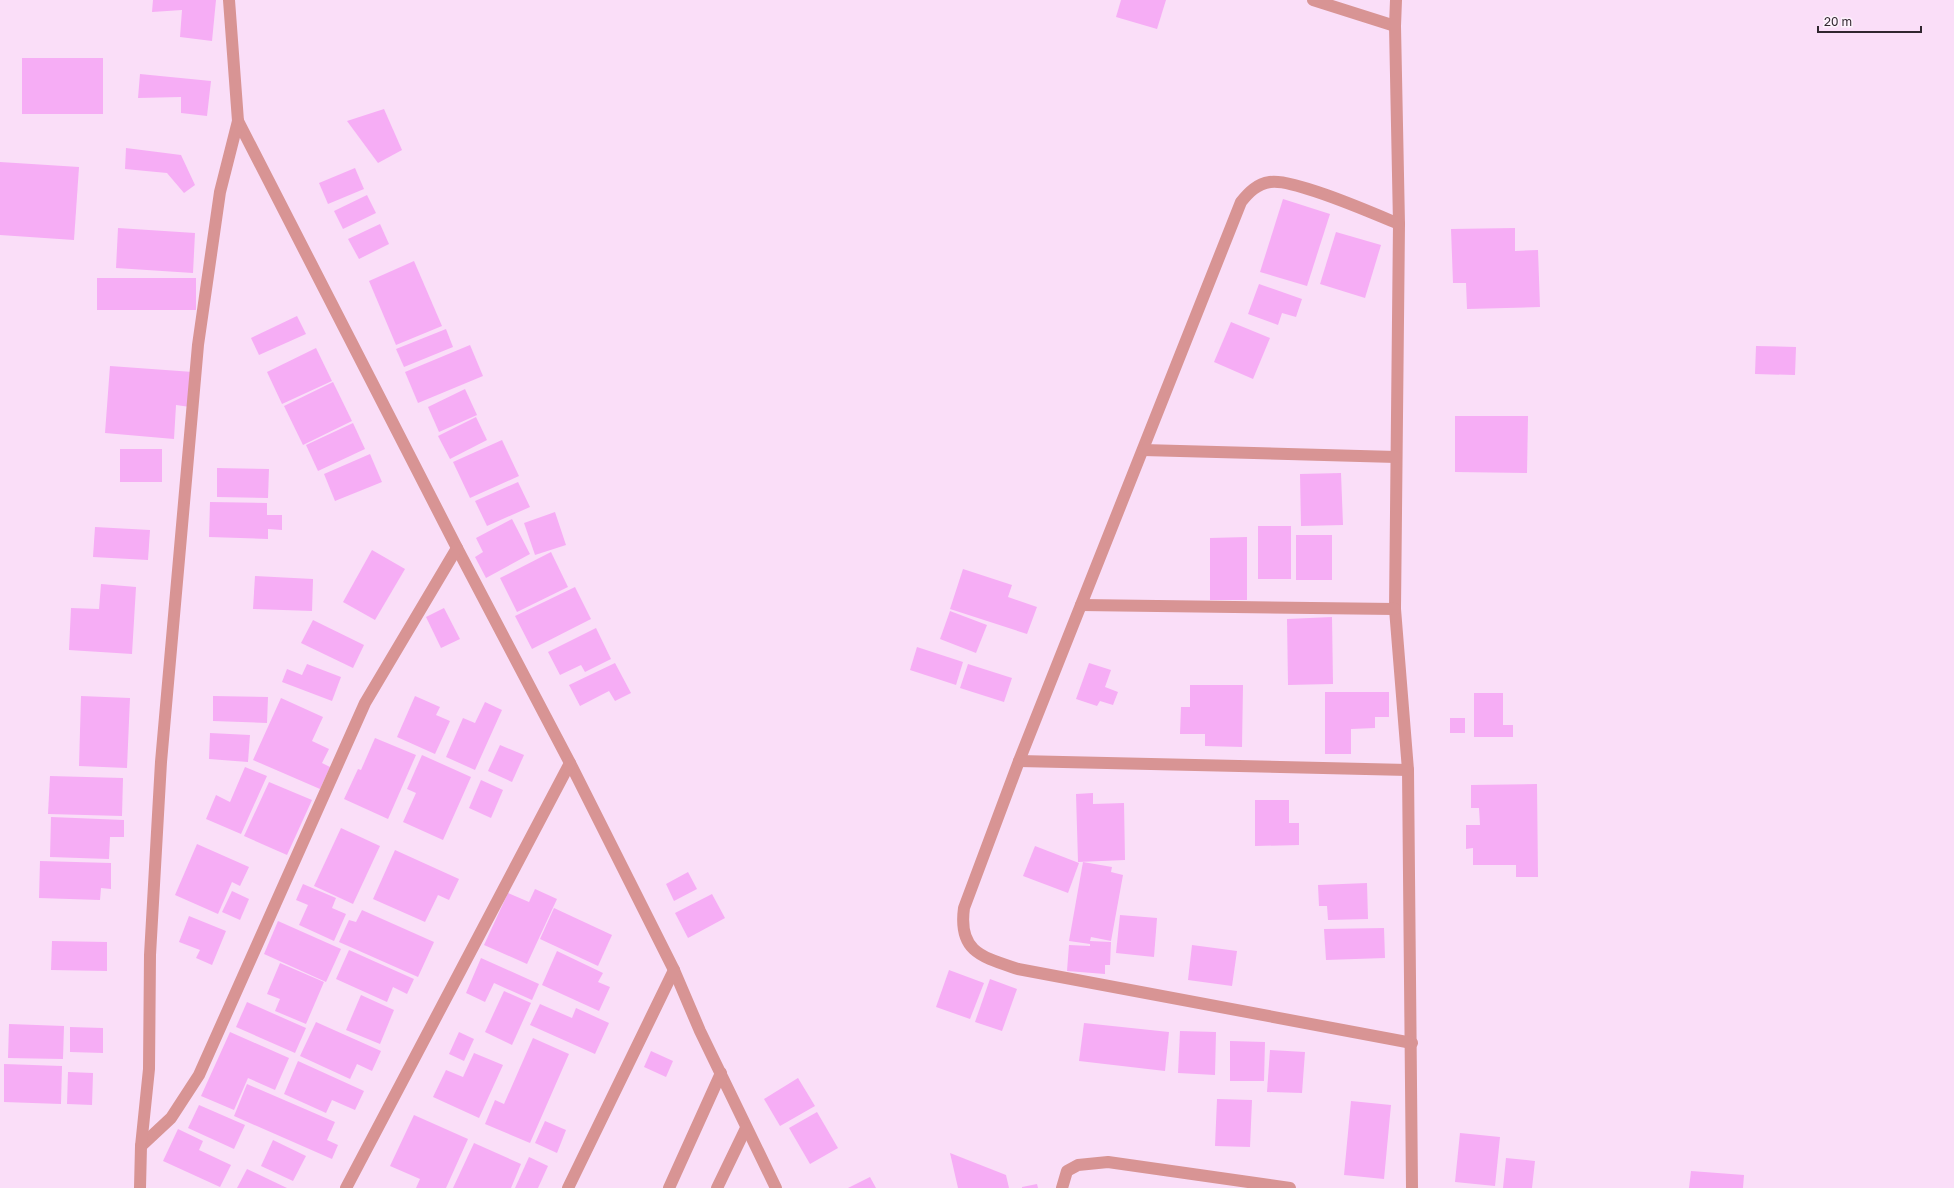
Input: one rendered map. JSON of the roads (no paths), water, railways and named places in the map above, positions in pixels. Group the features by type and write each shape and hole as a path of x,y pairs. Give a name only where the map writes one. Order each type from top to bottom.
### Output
{"street":[{"path":"140,1188 141,1146 149,1069 150,955 161,762 197,361 220,192 238,121 229,0"},
{"path":"1313,0 1395,26"},
{"path":"1396,0 1395,26 1400,224 1395,610 1408,770 1412,1043 1412,1188"},
{"path":"238,121 457,548 570,763 674,970 700,1031 776,1188"},
{"path":"1400,224 1296,185 1272,182 1258,185 1241,202 1019,761 964,908 962,924 964,936 969,945 985,958 1018,969 1099,985 1185,999 1412,1043"},
{"path":"1143,450 1396,457"},
{"path":"141,1146 171,1118 199,1075 365,703 457,548"},
{"path":"1081,606 1395,610"},
{"path":"1019,761 1408,770"},
{"path":"346,1188 570,763"},
{"path":"568,1188 674,970"},
{"path":"669,1188 721,1073"},
{"path":"717,1188 746,1128"},
{"path":"1062,1188 1067,1172 1078,1165 1108,1162 1290,1188"}]}
